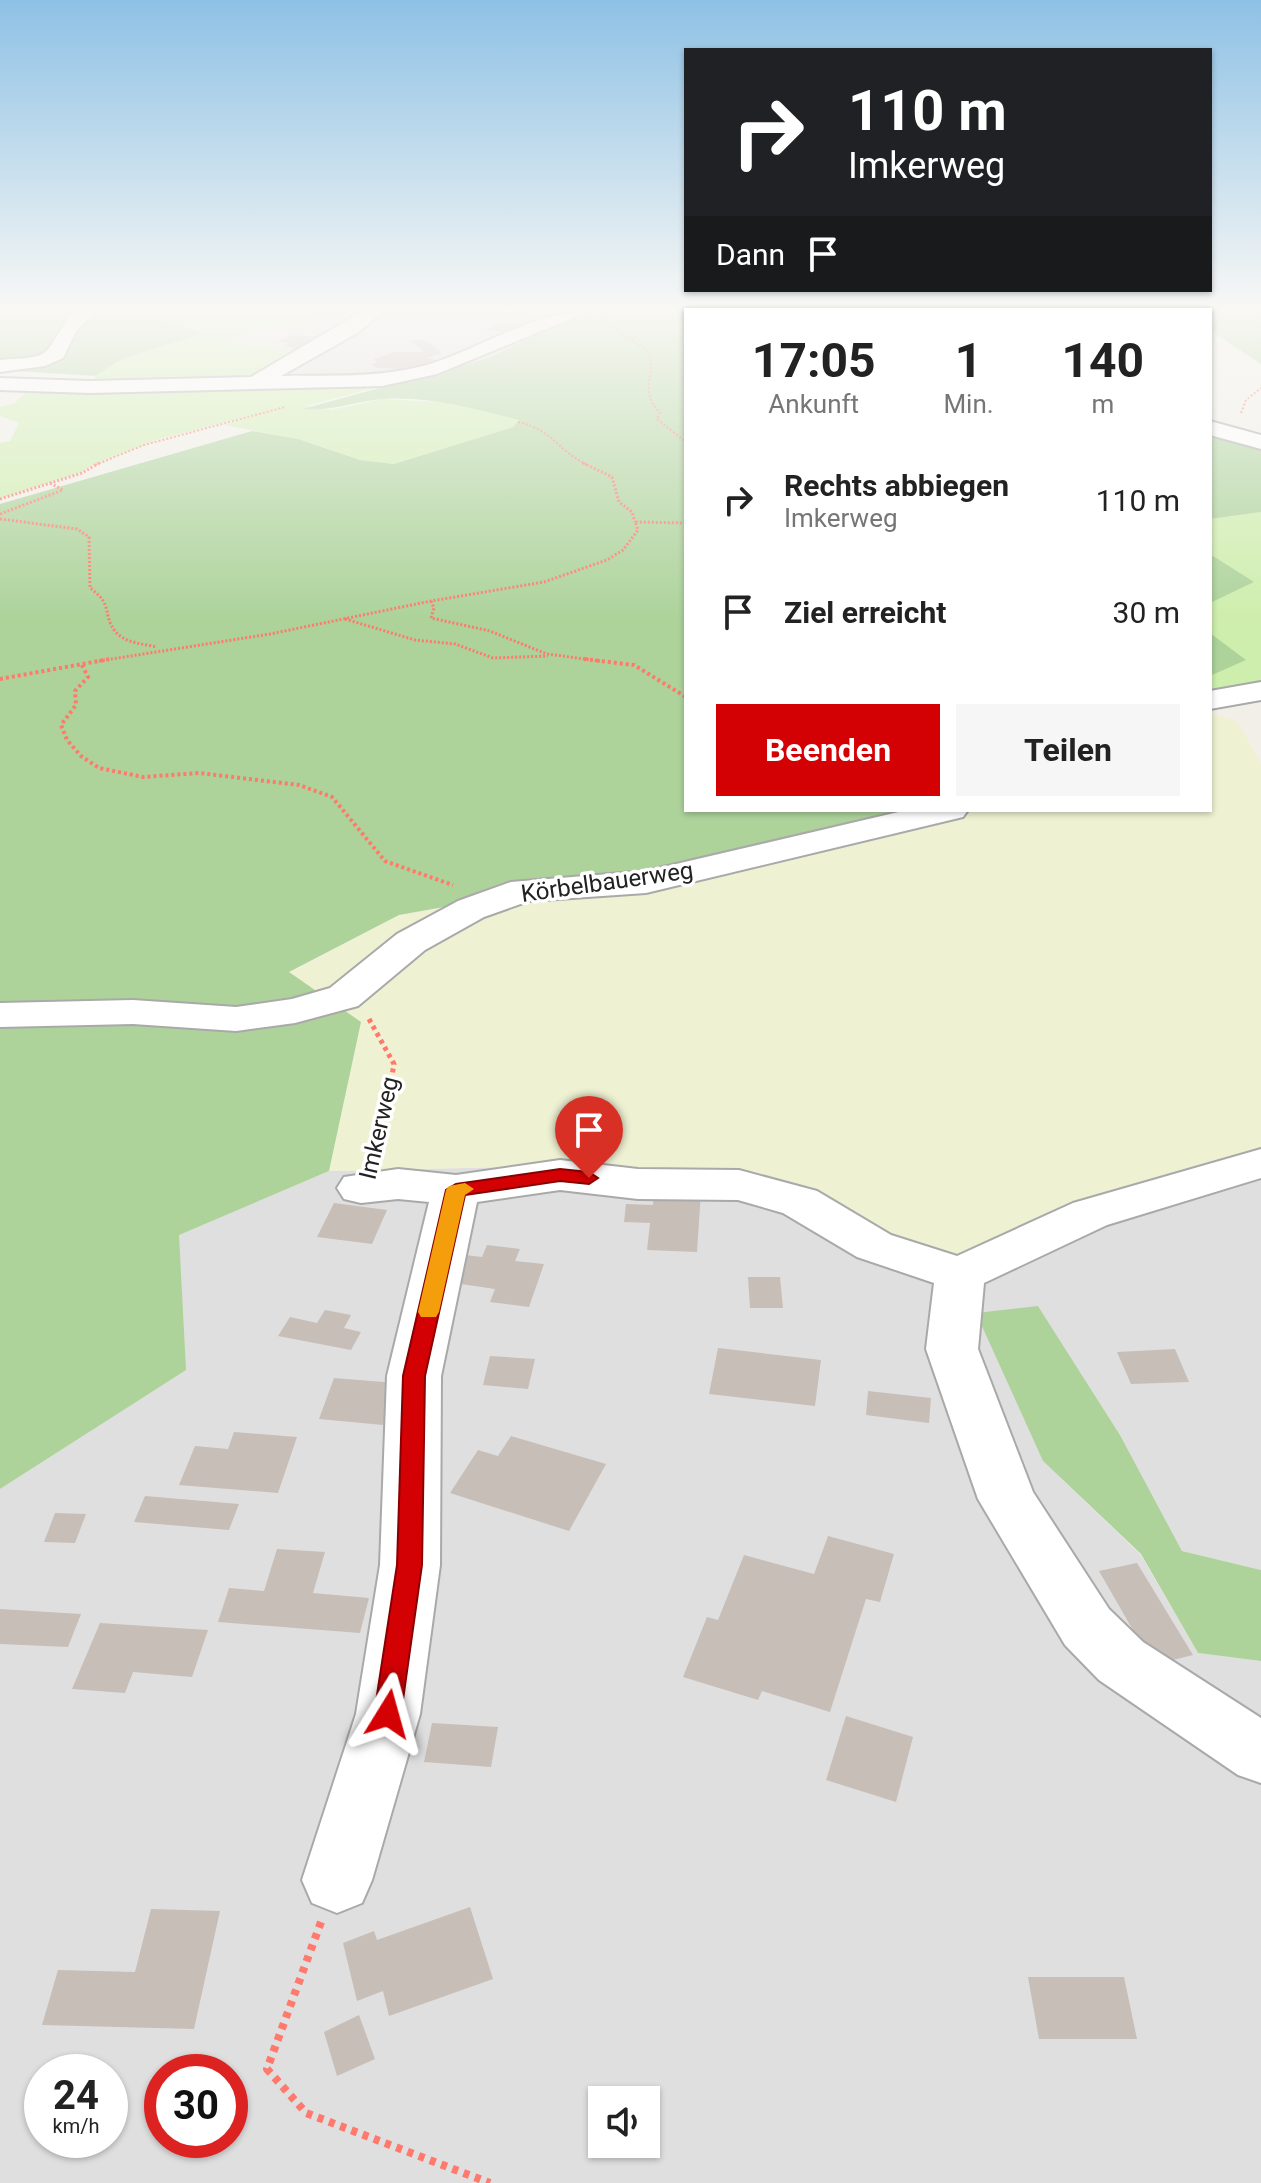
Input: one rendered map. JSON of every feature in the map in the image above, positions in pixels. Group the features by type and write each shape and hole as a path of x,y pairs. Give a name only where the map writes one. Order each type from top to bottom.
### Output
{"street":[{"path":"1212,429 1261,442"},
{"path":"1212,700 1261,691"},
{"name":"Körbelbauerweg","path":"0,1015 133,1012 236,1019 295,1011 344,997 411,942 471,909 524,890 646,882 943,812"},
{"path":"1261,1163 1090,1214 960,1274 952,1349 1007,1499 1087,1627 1121,1661 1261,1754"},
{"name":"Imkerweg","path":"361,1188 398,1184 456,1190 560,1175 638,1184 739,1185 800,1202 874,1246 960,1274"},
{"path":"337,1880 388,1714 410,1565 414,1376 456,1190"}],"path":[{"path":"0,499 82,473 144,445 260,414"},
{"path":"660,414 657,419 684,440"},
{"path":"1241,414 1244,421"},
{"path":"0,679 162,649 257,636 572,575 623,550 638,530 632,512 619,502 612,477 573,458 545,430 518,422"},
{"path":"0,517 63,490 50,483"},
{"path":"0,517 77,529 89,537 90,588 104,598 115,631 132,642 162,649"},
{"path":"635,522 684,523"},
{"path":"431,601 434,608 431,618 490,631 553,655"},
{"path":"343,619 415,640 455,644 493,658 553,655 634,665 684,696"},
{"path":"82,665 88,677 75,691 76,705 61,725 67,740 81,756 99,768 143,777 199,773 299,785 332,797 385,861 430,878 502,898"},
{"name":"Imkerweg","path":"344,997 371,1020 394,1064 383,1127 361,1188"},
{"path":"337,1880 267,2069 306,2113 490,2183"}],"shaded area":[{"path":"1261,1152 1261,1570 1182,1551 1120,1435 1038,1306 1043,1461 1141,1555 1198,1653 1261,1661 1261,2183 0,2183 0,1489 185,1370 178,1235 329,1171 608,1165 756,1182 1087,1207 1159,1177"}],"green space":[{"path":"0,414 496,414 520,420 513,427 394,464 360,460 298,439 224,425 258,414 159,439 94,464 79,473 0,498 0,443 10,441 19,423"},
{"path":"493,414 684,414 684,812 908,812 664,868 399,915 289,972 361,1022 329,1171 179,1235 186,1370 0,1489 0,504 252,431 298,439 360,460 394,464 513,427 519,420"},
{"path":"1212,436 1261,450 1261,512 1212,519"},
{"path":"1261,512 1261,684 1212,693 1212,675 1245,660 1212,635 1212,602 1253,582 1212,555 1212,519"},
{"path":"1212,555 1254,582 1212,602"},
{"path":"1212,634 1246,660 1212,675"},
{"path":"1212,714 1237,721 1261,763 1261,1155 1159,1177 954,1258 922,1253 756,1182 608,1165 329,1171 361,1022 289,973 399,915 502,898 908,812 1212,812"},
{"path":"1038,1306 1120,1435 1182,1551 1261,1570 1261,1661 1198,1653 1141,1554 1043,1461 976,1313"}],"building":[{"path":"654,1190 701,1192 697,1252 647,1250 650,1223 624,1222 626,1204 653,1205"},
{"path":"334,1203 387,1210 372,1244 317,1237"},
{"path":"487,1245 520,1249 515,1261 544,1264 529,1307 490,1302 495,1289 454,1283 465,1255 482,1257"},
{"path":"748,1277 780,1277 783,1308 750,1308"},
{"path":"325,1310 351,1315 344,1328 361,1332 351,1350 278,1336 290,1317 317,1323"},
{"path":"718,1348 821,1360 815,1406 709,1394"},
{"path":"1175,1349 1189,1382 1131,1384 1117,1352"},
{"path":"490,1356 535,1359 528,1389 483,1385"},
{"path":"334,1378 396,1383 383,1425 319,1419"},
{"path":"868,1391 931,1398 929,1423 866,1415"},
{"path":"234,1432 297,1437 278,1493 179,1485 195,1446 228,1449"},
{"path":"511,1436 606,1464 569,1531 450,1493 478,1450 498,1456"},
{"path":"145,1496 239,1504 229,1530 134,1522"},
{"path":"55,1513 86,1514 75,1543 44,1542"},
{"path":"828,1536 894,1554 880,1602 866,1599 830,1712 762,1691 758,1700 683,1677 707,1617 718,1620 744,1555 814,1574"},
{"path":"277,1549 325,1552 313,1593 369,1598 360,1633 218,1622 229,1588 264,1591"},
{"path":"1137,1563 1193,1655 1153,1665 1099,1571"},
{"path":"0,1609 81,1614 68,1647 0,1644"},
{"path":"100,1623 208,1630 192,1677 133,1672 125,1693 72,1689"},
{"path":"846,1716 913,1737 896,1802 826,1780"},
{"path":"432,1723 498,1727 491,1767 424,1762"},
{"path":"470,1907 493,1979 389,2016 383,1991 357,2001 343,1943 374,1931 377,1940"},
{"path":"151,1909 220,1911 194,2029 42,2025 58,1970 135,1972"},
{"path":"1028,1977 1124,1977 1137,2039 1039,2039"},
{"path":"359,2015 375,2059 337,2076 324,2032"}],"slow traffic":[{"path":"428,1312 456,1190 465,1189"}],"route":[{"path":"388,1714 410,1565 414,1376 456,1190 560,1175 589,1178"}]}
